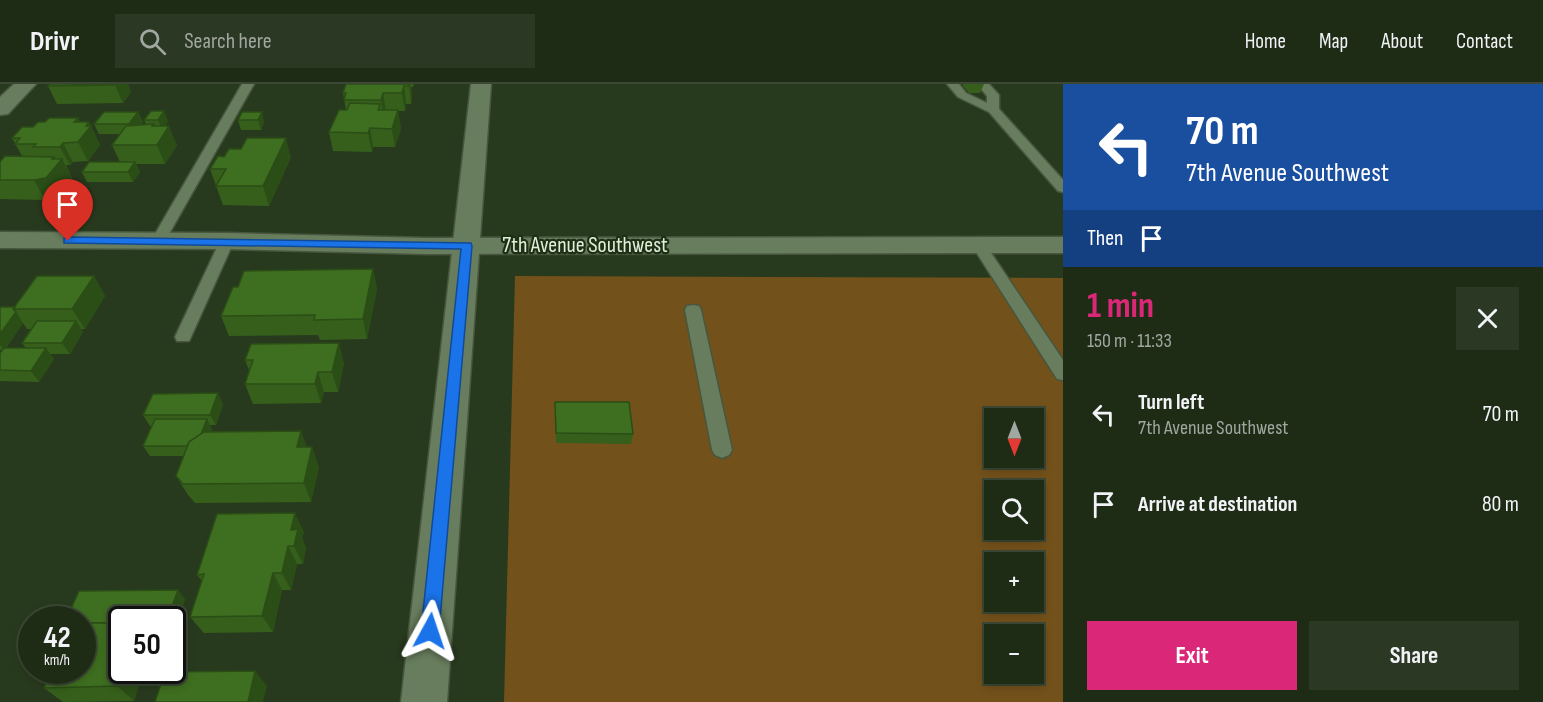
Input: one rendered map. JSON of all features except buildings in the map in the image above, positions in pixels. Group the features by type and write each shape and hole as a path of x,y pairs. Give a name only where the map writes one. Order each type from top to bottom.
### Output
{"street":[{"path":"0,110 26,84"},
{"path":"424,702 481,84"},
{"name":"7th Avenue Southwest","path":"0,240 227,241 467,246 1063,245"}],"lane":[{"path":"158,241 248,84"},
{"path":"953,84 962,95 993,110 1063,188"},
{"path":"983,84 993,95 993,110"},
{"path":"183,337 227,241"},
{"path":"978,244 1063,374"},
{"path":"693,310 722,450"}],"shaded area":[{"path":"515,276 1063,278 1063,702 504,702"}],"route":[{"path":"68,241 227,241 467,246 430,631"}]}
